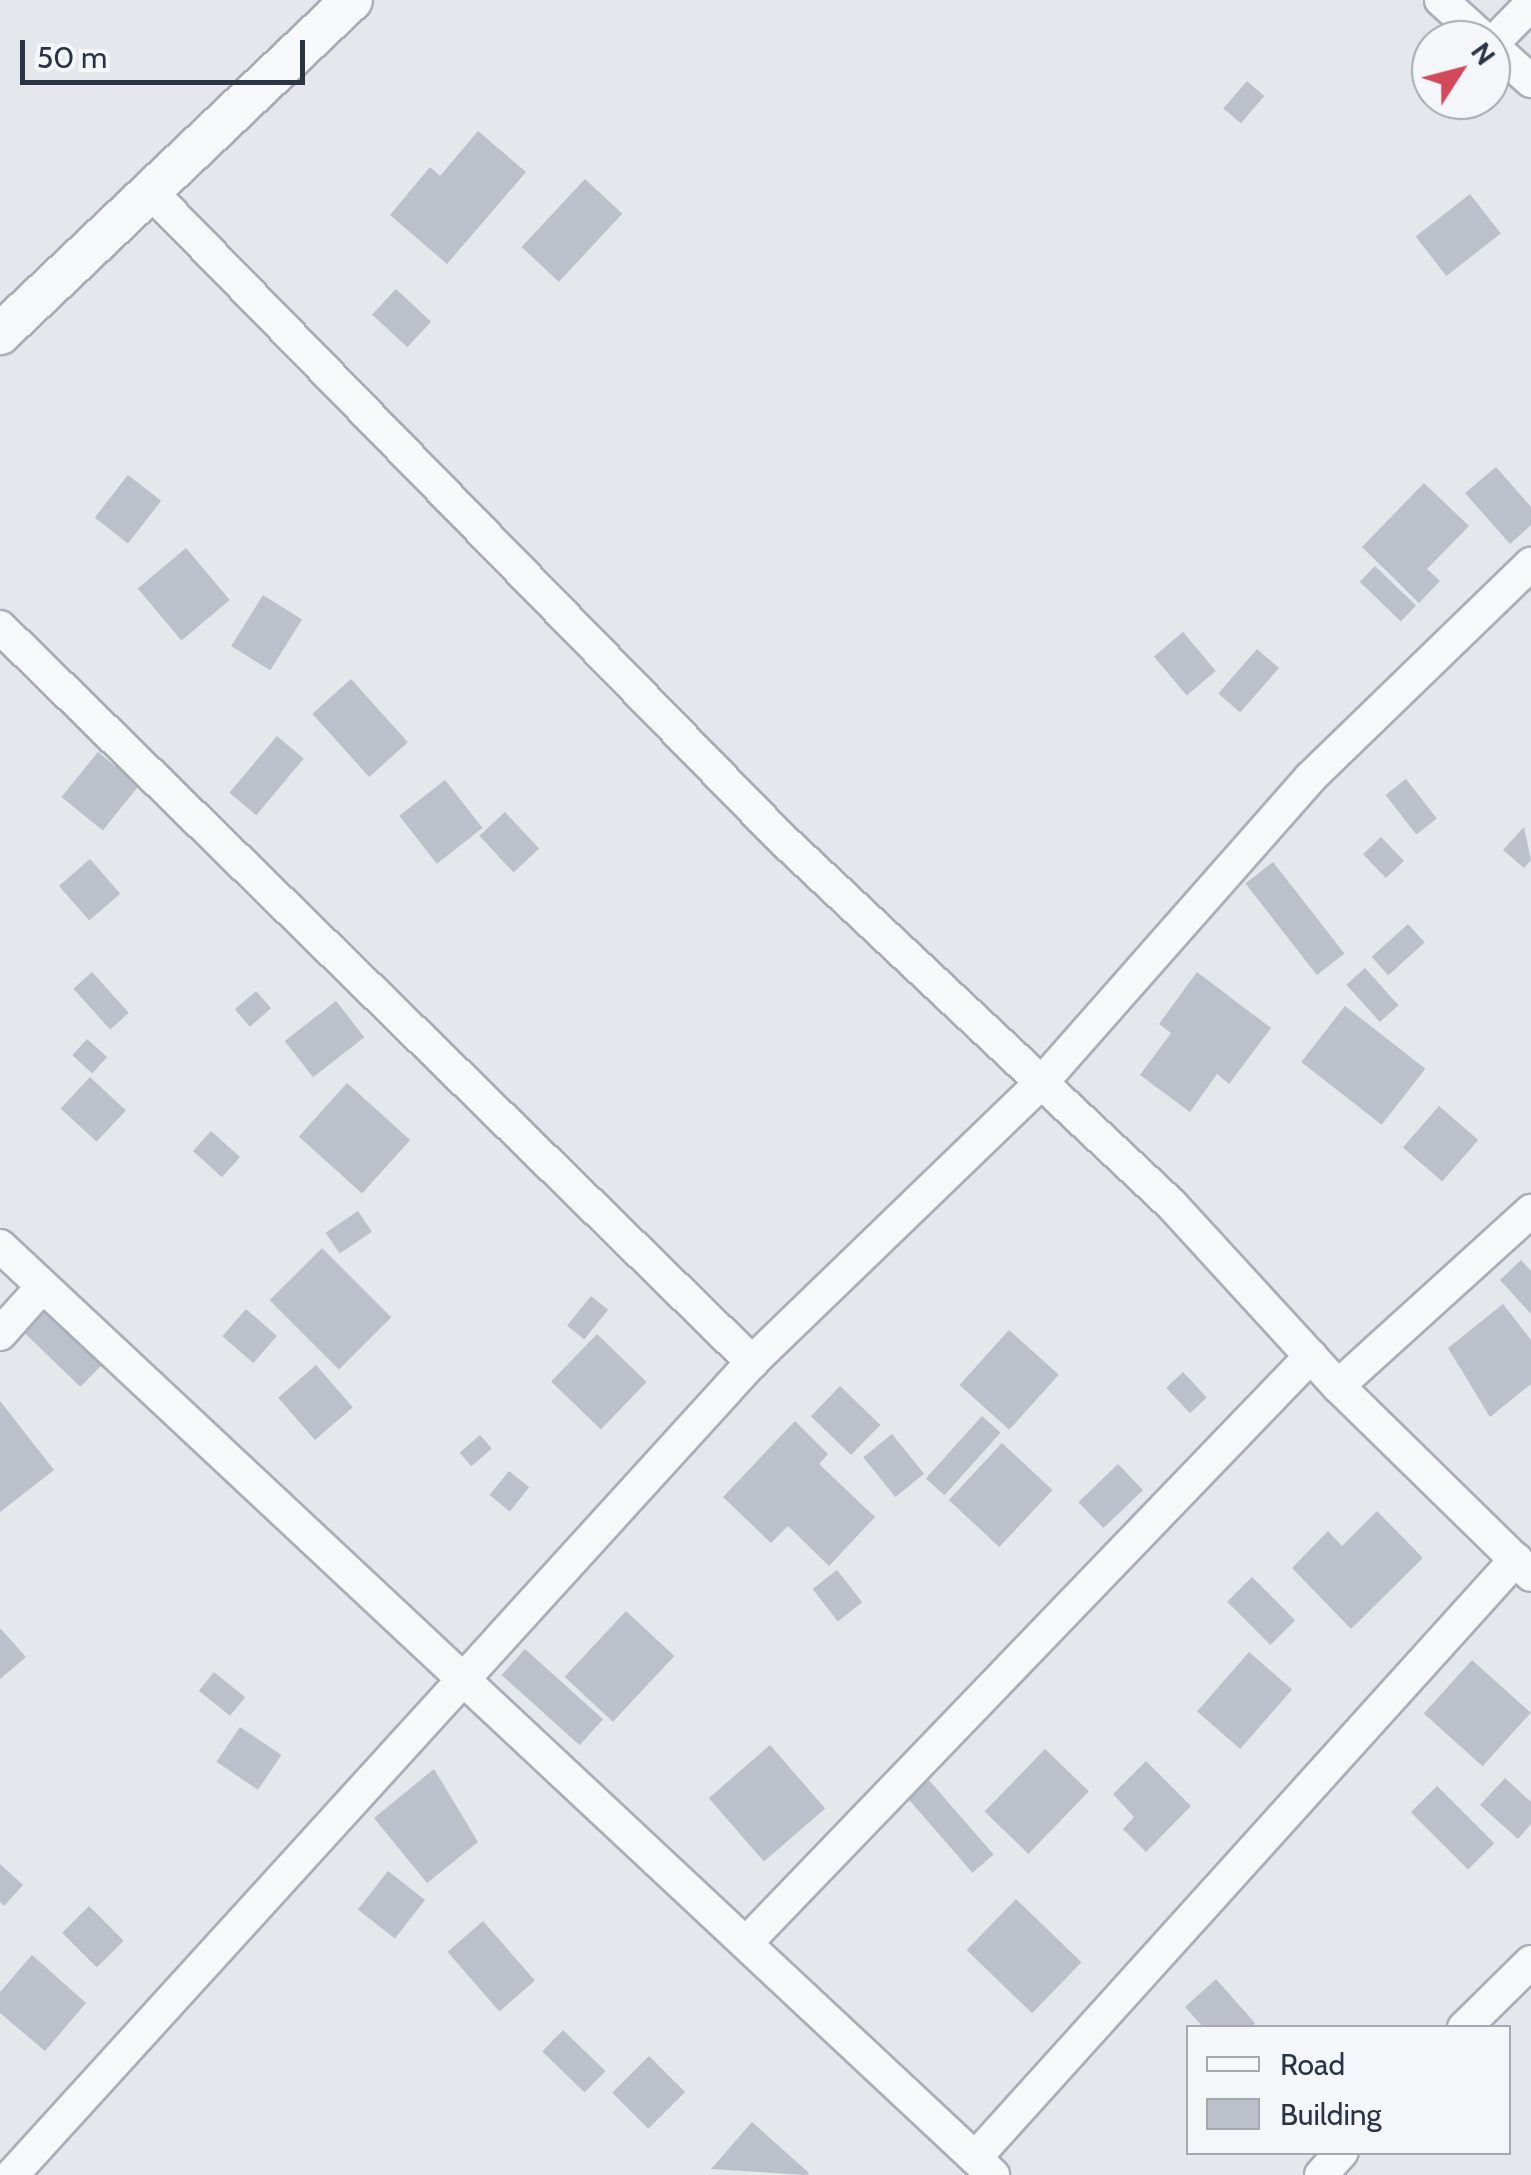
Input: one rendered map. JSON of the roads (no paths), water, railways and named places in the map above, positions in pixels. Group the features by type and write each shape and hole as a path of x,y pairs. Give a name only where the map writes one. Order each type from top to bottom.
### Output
{"street":[{"path":"0,334 352,0"},
{"path":"1441,0 1463,20"},
{"path":"1511,23 1531,4"},
{"path":"1511,63 1531,81"},
{"path":"0,1246 748,1941 984,2166 1523,1567 1338,1386 1044,1080 782,839 150,192"},
{"path":"12,2175 752,1362 1044,1080 1310,778 1531,564"},
{"path":"0,628 752,1362"},
{"path":"1338,1386 1531,1211"},
{"path":"0,1334 43,1286"},
{"path":"748,1941 1310,1356"},
{"path":"1467,2025 1531,1962"},
{"path":"1321,2175 1339,2155"}]}
